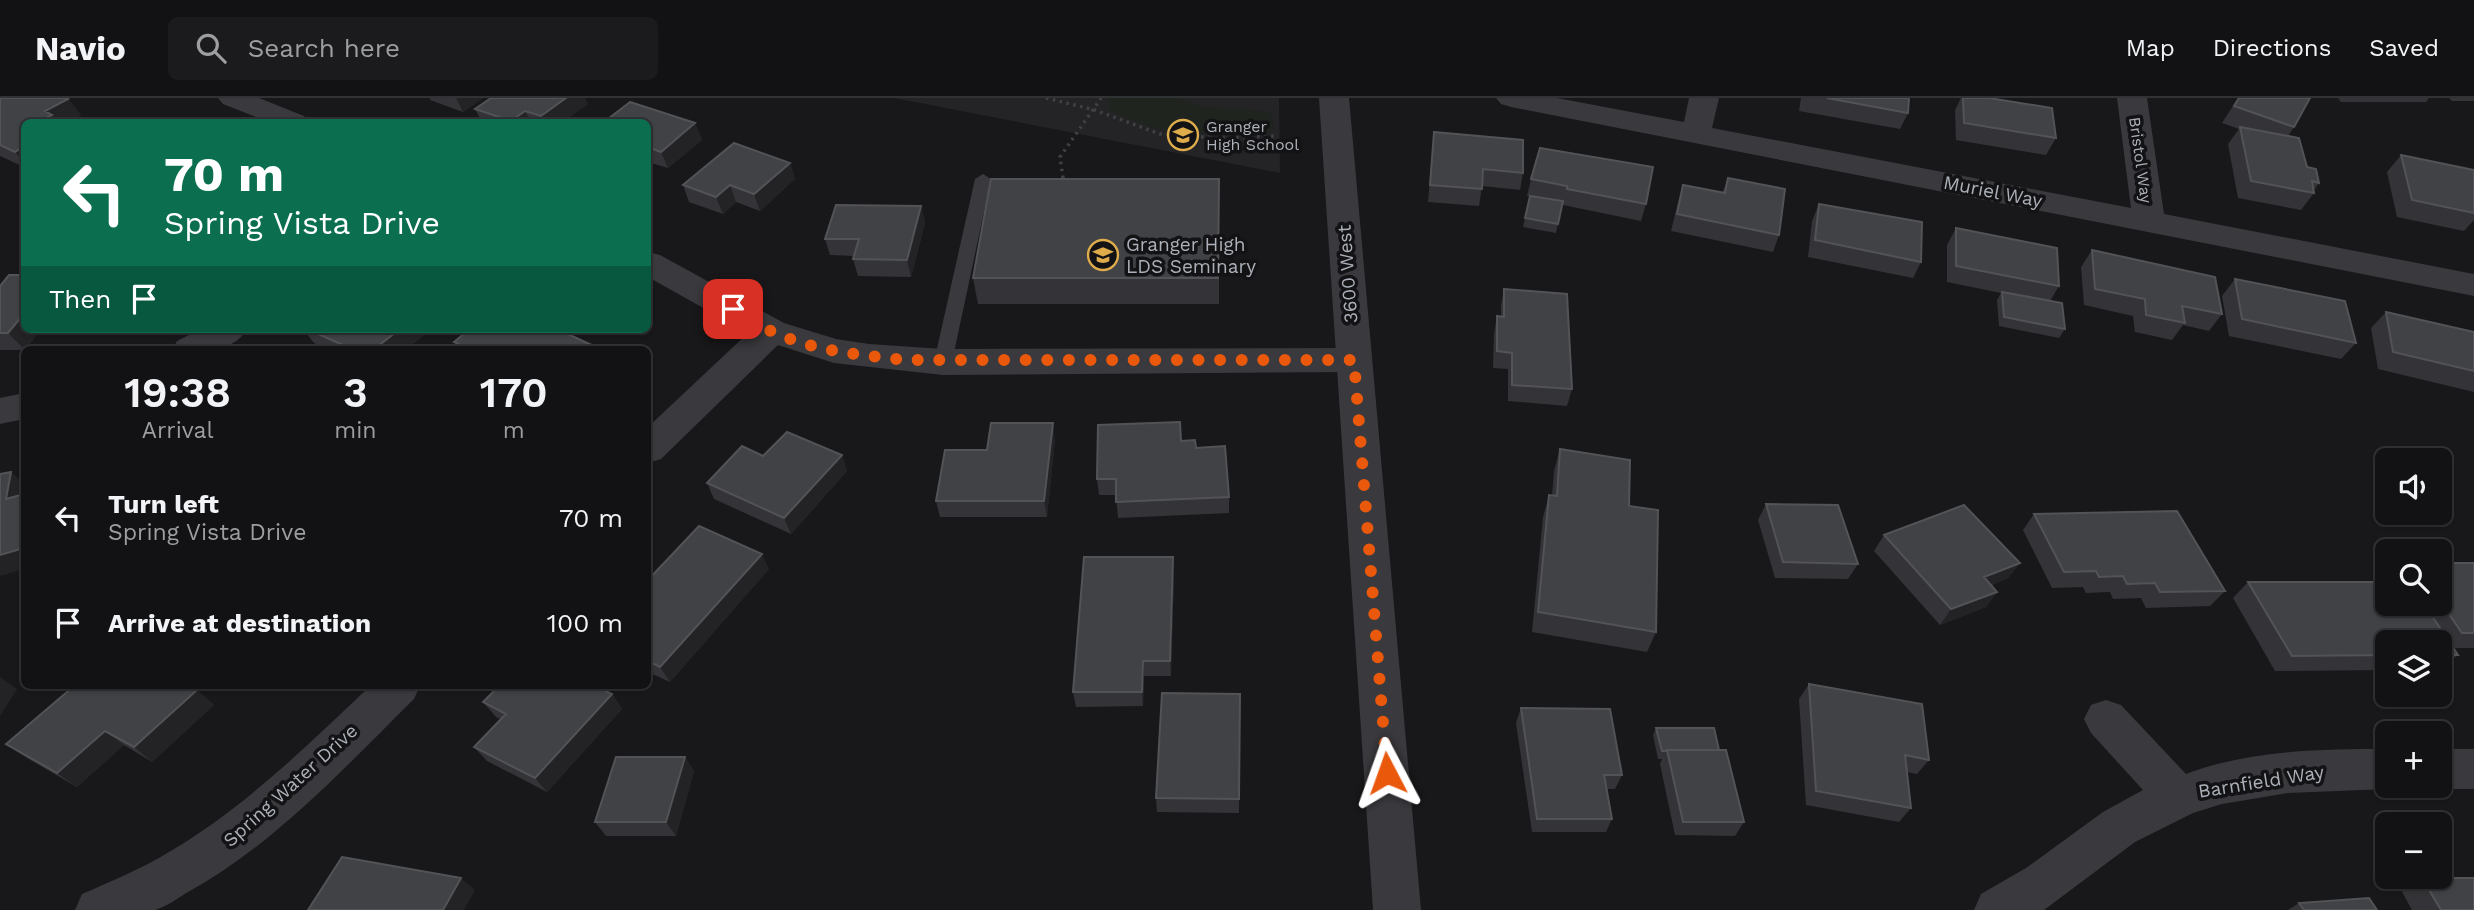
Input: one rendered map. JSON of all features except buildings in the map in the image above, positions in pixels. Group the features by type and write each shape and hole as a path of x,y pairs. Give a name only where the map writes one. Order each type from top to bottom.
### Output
{"street":[{"path":"233,98 287,119"},
{"name":"3600 West","path":"1334,98 1397,910"},
{"name":"Muriel Way","path":"1511,98 2474,285"},
{"path":"1696,134 1704,98"},
{"name":"Bristol Way","path":"2132,98 2149,222"},
{"path":"651,265 772,331 834,351 943,362 1354,360"},
{"path":"651,446 772,331"},
{"path":"197,346 222,333"},
{"path":"0,411 21,407"},
{"name":"Spring Water Drive","path":"99,910 142,894 220,847 288,792 396,689"},
{"name":"Barnfield Way","path":"2106,719 2177,796"},
{"name":"Barnfield Way","path":"1998,910 2047,882 2129,820 2177,796 2214,785 2292,772 2375,769"},
{"path":"2452,769 2474,769"}],"lane":[{"path":"943,362 984,179"}],"path":[{"path":"1046,98 1095,110 1160,134 1219,138 1277,136"},
{"path":"1065,191 1060,156 1101,98"}],"shaded area":[{"name":"Granger High School","path":"894,98 1279,98 1280,173"},
{"path":"1108,98 1177,98 1199,106 1262,111 1270,113 1275,129 1266,134 1178,133 1156,129 1116,114 1110,110"}],"place":[{"name":"Granger High School","path":"1183,135"},
{"name":"Granger High LDS Seminary","path":"1103,255"}],"route":[{"path":"733,309 772,331 802,342 834,351 906,360 1354,360 1387,773"}]}
